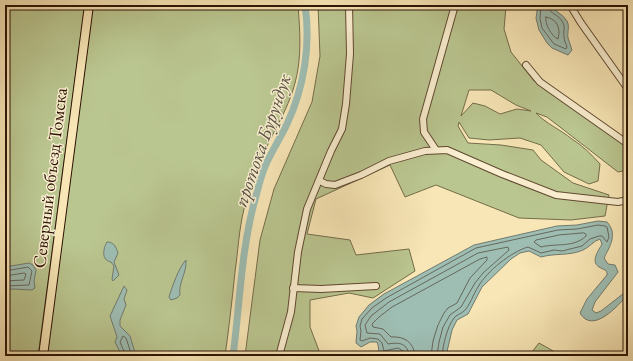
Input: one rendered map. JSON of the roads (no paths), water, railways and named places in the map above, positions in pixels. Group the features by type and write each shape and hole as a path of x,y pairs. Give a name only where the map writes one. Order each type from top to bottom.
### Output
{"main road":[{"name":"Северный объезд Томска","path":"43,356 89,5"}],"street":[{"path":"280,356 291,312 298,252 307,209 320,181 331,151 342,129 346,104 350,54 349,5"},
{"path":"436,150 424,132 423,119 455,5"},
{"path":"570,5 628,89"},
{"path":"526,65 540,82 628,144"},
{"path":"320,181 326,184 335,185 361,175 389,161 425,151 447,150 556,195 618,202 628,200"},
{"path":"294,288 321,289 376,286"}],"water":[{"path":"538,5 551,5 567,21 568,38 572,50 568,55 552,48 539,30 536,18"},
{"path":"598,221 607,222 612,231 612,240 604,258 608,264 615,265 618,272 595,302 592,310 596,313 601,311 628,290 628,295 612,311 598,320 592,321 585,319 580,313 587,299 607,275 607,272 596,265 595,262 596,256 602,244 600,239 578,252 541,257 529,251 520,253 511,259 482,287 468,314 457,320 452,330 446,356 400,356 400,353 397,352 383,355 379,352 377,342 370,342 361,347 356,343 356,326 359,317 369,305 384,294 474,245 557,226 577,225"},
{"path":"107,242 113,244 118,253 114,262 119,275 113,281 114,266 104,257"},
{"path":"186,260 180,286 180,295 171,300 169,297 174,283"},
{"path":"29,263 33,265 36,270 34,281 35,288 32,290 5,290 5,267"},
{"path":"124,286 127,290 124,299 126,305 120,320 120,326 130,336 136,356 122,356 115,342 117,337 110,316"}],"waterway":[{"name":"протока Бурундук","path":"233,356 247,235 259,183 269,157 293,110 302,81 305,66 307,35 305,5"}]}
